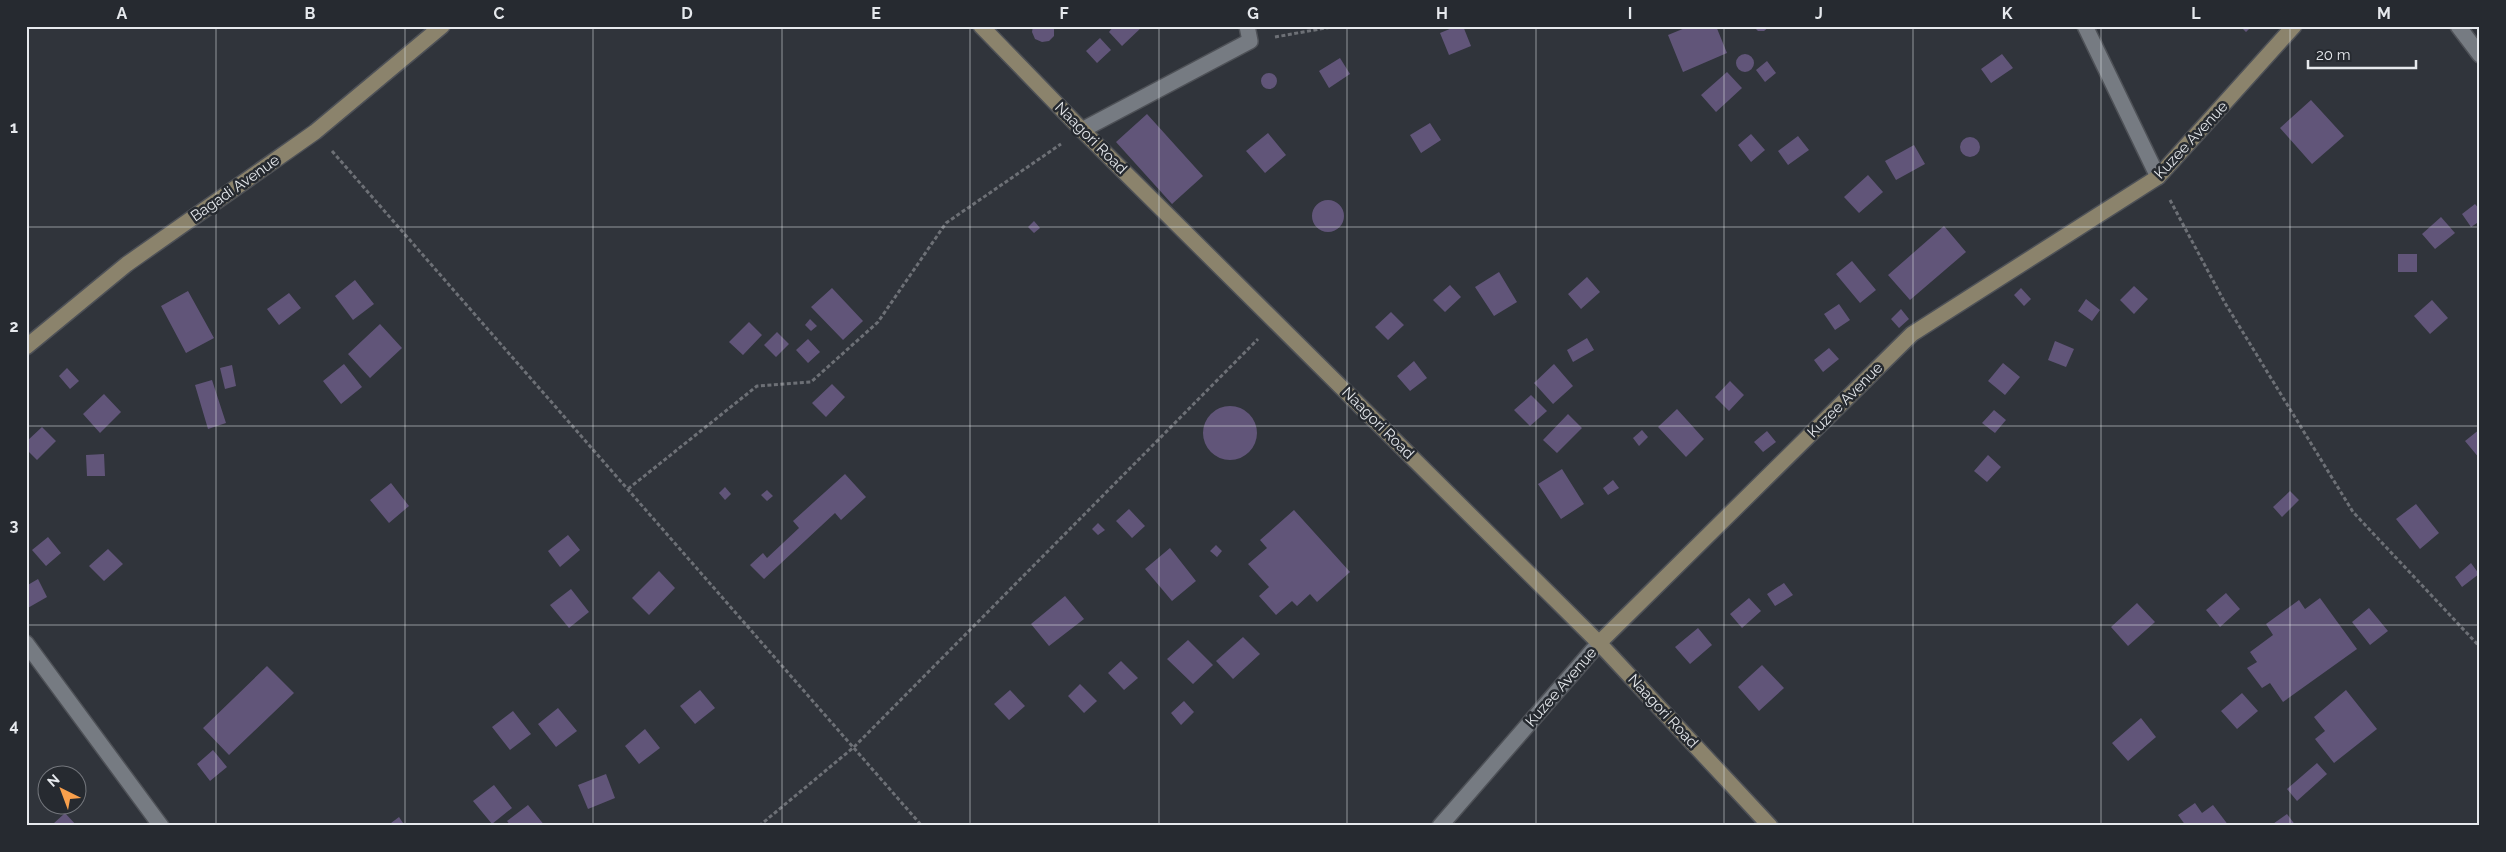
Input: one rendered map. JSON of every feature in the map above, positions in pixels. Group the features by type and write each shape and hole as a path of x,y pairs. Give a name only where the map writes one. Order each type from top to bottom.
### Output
{"street":[{"name":"Bagadi Avenue","path":"26,347 126,264 315,132 442,26"},
{"name":"Naagori Road","path":"981,26 1082,130 1599,643 1770,826"},
{"path":"2085,26 2158,177"},
{"name":"Kuzee Avenue","path":"1440,826 1599,643 1912,334 2158,177 2294,26"},
{"path":"2458,26 2480,55"},
{"path":"1082,130 1249,34"},
{"path":"26,643 161,826"}],"path":[{"path":"1249,34 1337,26"},
{"path":"628,489 757,386 811,382 878,322 946,223 1082,130"},
{"path":"315,132 922,826"},
{"path":"2158,177 2225,303 2352,512 2480,647"},
{"path":"759,826 854,747 1276,321"}],"building":[{"path":"1033,26 1054,26 1054,36 1049,41 1042,42 1035,39 1032,32"},
{"path":"1114,26 1143,26 1122,46 1109,32"},
{"path":"1457,26 1463,26 1471,46 1449,55 1440,33"},
{"path":"1685,26 1716,26 1727,53 1683,72 1668,35 1685,28"},
{"path":"1753,26 1770,26 1764,31 1758,31"},
{"path":"2240,26 2252,26 2246,32"},
{"path":"1100,38 1111,50 1097,63 1086,51"},
{"path":"1745,54 1751,57 1754,63 1751,69 1745,72 1739,69 1736,63 1739,57"},
{"path":"2002,54 2013,68 1991,83 1981,69"},
{"path":"1340,58 1350,74 1329,88 1319,71"},
{"path":"1767,61 1776,73 1765,82 1756,70"},
{"path":"1727,72 1742,88 1716,112 1701,95"},
{"path":"1269,73 1277,81 1269,89 1261,81"},
{"path":"2311,100 2344,136 2312,164 2280,128"},
{"path":"1147,114 1203,176 1172,204 1116,142"},
{"path":"1430,123 1441,140 1421,153 1410,135"},
{"path":"1268,133 1286,155 1265,173 1246,151"},
{"path":"1751,134 1765,150 1751,162 1738,145"},
{"path":"1798,136 1809,150 1788,165 1778,151"},
{"path":"1970,137 1977,140 1980,147 1977,154 1970,157 1963,154 1960,147 1963,140"},
{"path":"1914,145 1925,164 1896,180 1885,161"},
{"path":"1868,175 1883,192 1859,213 1844,197"},
{"path":"1328,200 1339,205 1344,216 1339,227 1328,232 1317,227 1312,216 1317,205"},
{"path":"2475,204 2480,210 2480,221 2471,227 2462,214"},
{"path":"2441,217 2455,233 2435,249 2422,234"},
{"path":"1034,221 1040,228 1034,233 1028,227"},
{"path":"1944,226 1966,252 1910,300 1888,275"},
{"path":"2398,254 2417,254 2417,272 2398,272"},
{"path":"1852,261 1876,290 1860,303 1836,274"},
{"path":"1499,272 1517,302 1494,316 1475,287"},
{"path":"1587,277 1600,292 1581,309 1568,294"},
{"path":"355,280 374,304 353,320 335,296"},
{"path":"1450,285 1461,297 1445,312 1433,300"},
{"path":"2134,286 2148,299 2134,314 2120,300"},
{"path":"832,288 863,321 843,340 811,307"},
{"path":"2021,288 2031,299 2024,306 2014,295"},
{"path":"188,291 214,338 186,353 161,306"},
{"path":"289,293 301,308 279,325 267,309"},
{"path":"2086,299 2100,310 2092,321 2078,311"},
{"path":"2432,300 2448,318 2430,334 2414,316"},
{"path":"1839,304 1850,320 1835,330 1824,314"},
{"path":"1901,309 1909,319 1899,328 1891,319"},
{"path":"1391,312 1404,325 1388,340 1375,327"},
{"path":"810,319 817,326 811,331 805,325"},
{"path":"749,322 762,335 743,355 729,342"},
{"path":"380,324 402,348 370,378 348,354"},
{"path":"777,332 789,344 776,357 764,345"},
{"path":"1587,338 1594,350 1573,362 1567,350"},
{"path":"808,339 820,352 808,363 796,350"},
{"path":"2055,341 2074,349 2066,367 2048,360"},
{"path":"1829,348 1839,359 1823,372 1814,360"},
{"path":"1414,361 1427,378 1410,391 1397,376"},
{"path":"2003,363 2020,377 2005,395 1988,381"},
{"path":"344,364 362,387 341,404 323,381"},
{"path":"1554,364 1573,386 1553,404 1534,383"},
{"path":"232,365 236,386 225,389 220,368"},
{"path":"67,368 79,381 70,389 59,376"},
{"path":"212,380 226,423 208,429 195,385"},
{"path":"1730,381 1744,395 1729,411 1715,397"},
{"path":"832,384 845,397 826,417 812,403"},
{"path":"104,394 121,412 100,433 83,414"},
{"path":"1531,395 1547,411 1530,426 1514,410"},
{"path":"1230,406 1240,408 1249,414 1255,423 1257,433 1255,443 1249,452 1240,458 1230,460 1220,458 1211,452 1205,443 1203,433 1205,423 1211,414 1220,408"},
{"path":"1677,409 1704,439 1686,457 1658,427"},
{"path":"1994,410 2006,420 1995,433 1982,423"},
{"path":"1568,414 1582,428 1557,453 1543,440"},
{"path":"42,427 56,441 37,460 26,449 26,442"},
{"path":"2480,429 2480,459 2465,441"},
{"path":"1642,430 1648,437 1639,446 1633,438"},
{"path":"1767,431 1776,442 1763,452 1754,442"},
{"path":"104,454 105,476 87,476 86,455"},
{"path":"1988,455 2001,467 1987,482 1974,471"},
{"path":"1562,469 1584,504 1561,519 1538,484"},
{"path":"845,474 866,497 841,520 835,513 764,579 750,565 763,553 767,558 799,528 793,521"},
{"path":"1613,480 1619,488 1608,495 1603,488"},
{"path":"391,483 409,506 389,523 370,500"},
{"path":"725,487 731,494 725,500 719,493"},
{"path":"767,490 773,496 767,501 761,495"},
{"path":"2290,491 2299,500 2282,517 2273,507"},
{"path":"2416,504 2439,533 2420,549 2396,519"},
{"path":"1129,509 1145,526 1132,538 1116,521"},
{"path":"1294,510 1350,572 1317,602 1310,594 1297,606 1292,601 1276,615 1259,596 1269,587 1248,564 1267,548 1260,540"},
{"path":"1098,523 1105,530 1098,535 1092,529"},
{"path":"568,535 580,550 560,567 548,551"},
{"path":"48,537 61,553 46,566 32,550"},
{"path":"1216,545 1222,551 1217,557 1210,551"},
{"path":"1170,548 1196,581 1172,601 1145,569"},
{"path":"108,549 123,564 104,581 89,566"},
{"path":"2471,563 2479,574 2462,587 2455,577"},
{"path":"659,571 675,588 649,615 632,598"},
{"path":"38,579 47,597 26,609 26,586"},
{"path":"1784,583 1793,595 1775,606 1767,594"},
{"path":"571,589 589,612 569,628 550,605"},
{"path":"2226,593 2240,609 2220,627 2206,610"},
{"path":"1065,596 1084,619 1049,646 1031,624"},
{"path":"1749,598 1761,611 1742,628 1730,614"},
{"path":"2320,598 2357,649 2283,702 2270,683 2262,688 2247,668 2257,662 2250,652 2273,635 2266,624 2299,600 2305,609"},
{"path":"2137,603 2155,622 2128,646 2111,627"},
{"path":"2369,608 2388,631 2370,645 2352,622"},
{"path":"1698,628 1712,645 1690,664 1675,647"},
{"path":"1243,637 1260,654 1233,679 1216,661"},
{"path":"1188,640 1213,665 1193,684 1167,659"},
{"path":"1121,661 1138,678 1124,690 1108,673"},
{"path":"1762,665 1784,688 1759,711 1738,687"},
{"path":"267,666 294,693 229,755 203,728"},
{"path":"1080,684 1097,701 1084,713 1068,696"},
{"path":"700,690 715,708 695,724 680,706"},
{"path":"1010,690 1025,706 1009,720 994,704"},
{"path":"2346,690 2377,729 2334,763 2315,739 2325,731 2314,717"},
{"path":"2242,693 2258,711 2237,729 2221,711"},
{"path":"1184,701 1194,712 1181,725 1171,713"},
{"path":"558,708 577,731 556,747 538,724"},
{"path":"513,711 531,734 510,750 492,727"},
{"path":"2141,718 2156,737 2128,761 2112,743"},
{"path":"645,729 660,748 639,764 625,746"},
{"path":"213,750 227,767 210,781 197,764"},
{"path":"2317,763 2327,774 2297,801 2287,789"},
{"path":"606,774 615,798 588,809 578,785"},
{"path":"494,785 512,808 492,824 473,801"},
{"path":"2195,803 2202,813 2213,805 2229,826 2186,826 2178,815"},
{"path":"528,805 545,826 511,826 507,821"},
{"path":"66,814 77,826 53,824"},
{"path":"2287,814 2296,826 2270,826"},
{"path":"399,817 405,826 387,826"}]}
